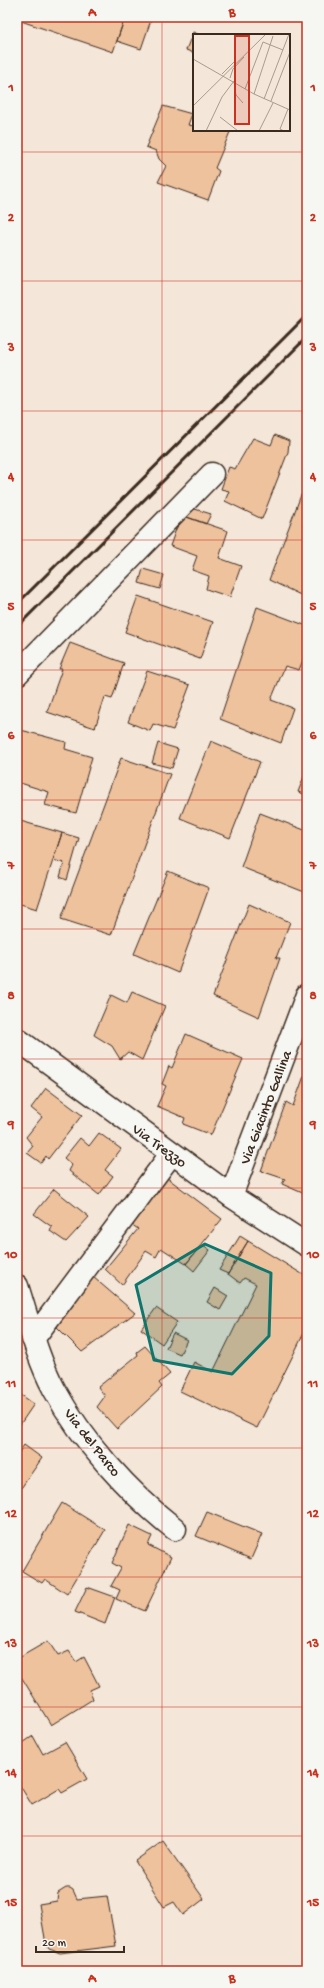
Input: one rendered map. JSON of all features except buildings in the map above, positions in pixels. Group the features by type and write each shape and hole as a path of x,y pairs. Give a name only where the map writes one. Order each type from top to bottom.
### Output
{"street":[{"path":"17,674 212,474"},
{"name":"Via Giacinto Gallina","path":"231,1196 307,995"},
{"name":"Via Trezzo","path":"17,1039 231,1196 307,1245"},
{"path":"33,1339 172,1153"},
{"name":"Via del Parco","path":"17,1286 33,1339 54,1389 81,1432 148,1508 175,1529"}],"highlighted area":[{"path":"205,1244 271,1273 269,1336 232,1374 154,1360 136,1285"}],"railway":[{"path":"17,604 307,315"},
{"path":"17,627 307,337"}]}
